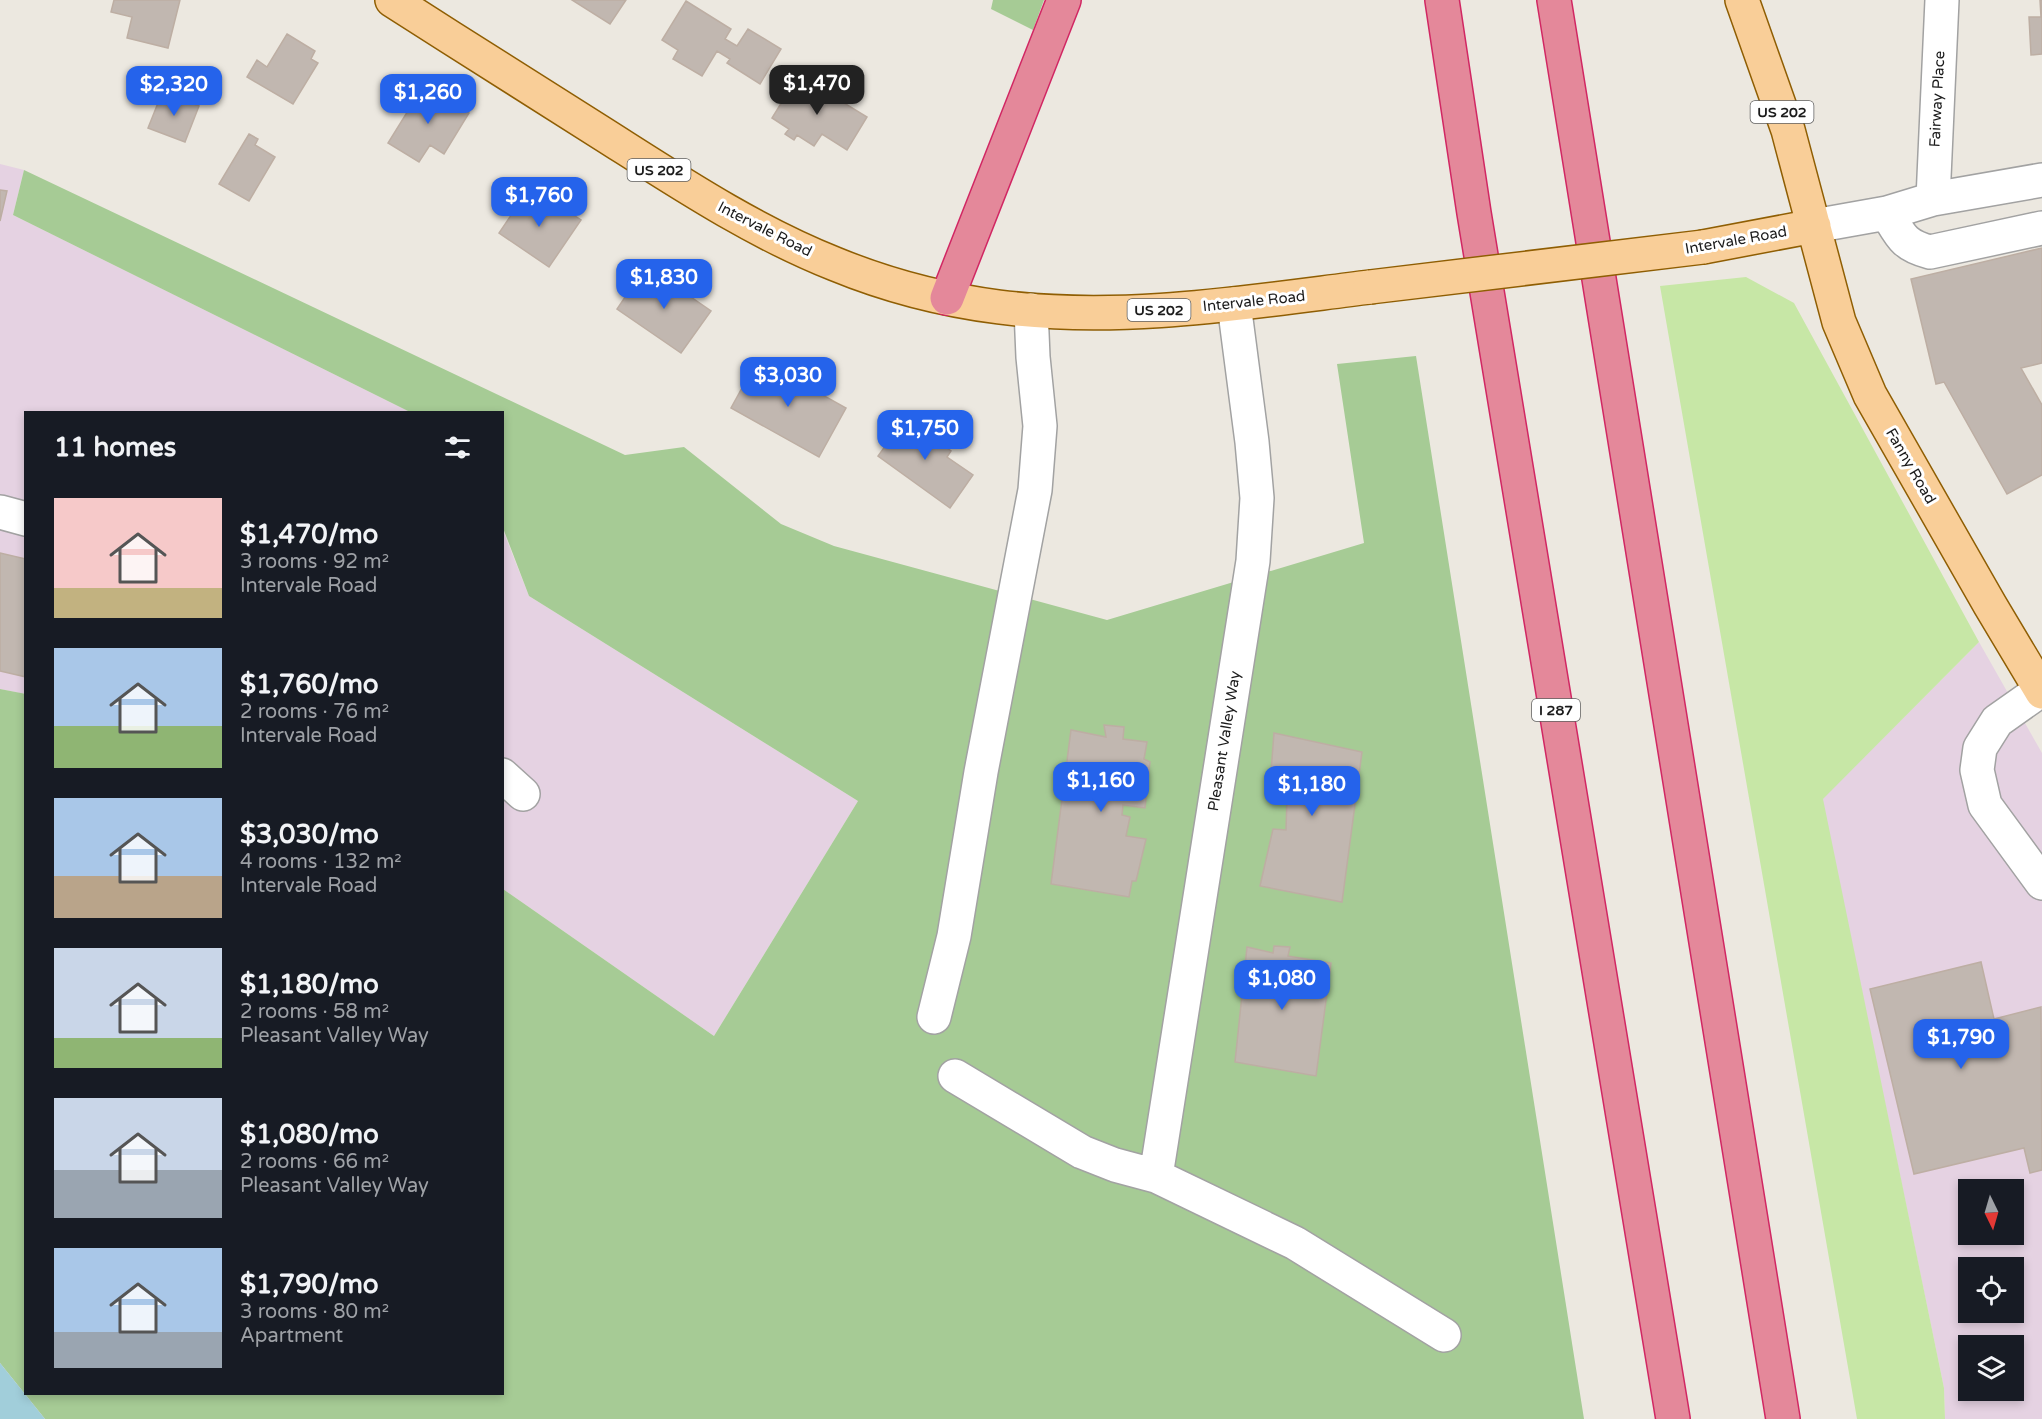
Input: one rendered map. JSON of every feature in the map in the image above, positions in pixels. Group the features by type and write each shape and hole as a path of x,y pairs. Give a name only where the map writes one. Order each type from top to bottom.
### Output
{"highway":[{"path":"947,298 1064,0"},
{"name":"I 287","path":"1442,0 1476,225 1673,1419"},
{"path":"1554,0 1783,1419"}],"main road":[{"name":"Intervale Road","path":"392,0 684,185 767,232 836,265 947,298 999,307 1124,312 1234,304 1703,247 1814,226"},
{"name":"US 202","path":"1742,0 1788,130 1814,226"},
{"name":"Fanny Road","path":"1814,226 1839,322 1870,394 2041,691"}],"street":[{"name":"Fairway Place","path":"1933,199 1942,0"},
{"name":"Intervale Road","path":"1814,226 1887,213 1933,199 2042,180"},
{"path":"1887,213 1912,248 1930,252 2042,228"},
{"name":"Pleasant Valley Way","path":"1156,1176 1252,561 1257,498 1234,304"},
{"path":"934,1017 954,936 981,772 1035,490 1040,426 1031,310"},
{"path":"0,512 24,518"},
{"path":"2041,691 1997,721 1980,748 1977,770 1985,805 2042,883"},
{"path":"955,1076 1082,1152 1115,1165 1156,1176 1295,1243 1444,1335"}],"shaded area":[{"path":"0,164 24,170 13,215 408,411 24,411 24,694 0,689"},
{"path":"504,533 529,596 858,801 714,1036 504,890"},
{"path":"1979,642 2042,753 2042,1419 1945,1419 1944,1388 1822,799"}],"green space":[{"path":"993,0 1044,0 1033,30 991,9"},
{"path":"24,170 625,455 684,447 781,524 834,546 1107,620 1364,543 1337,364 1416,356 1584,1419 45,1419 26,1395 504,1395 504,890 714,1036 858,801 529,596 504,531 504,411 408,411 13,215"},
{"path":"1746,277 1794,303 1979,642 1823,799 1944,1388 1945,1419 1857,1419 1660,286"},
{"path":"0,689 24,694 24,1393 0,1363"}],"water":[{"path":"0,1363 45,1419 0,1419"}],"building":[{"path":"114,0 180,0 168,48 127,38 132,17 111,12"},
{"path":"572,0 626,0 610,24"},
{"path":"2040,0 2042,0 2042,54 2031,55 2029,17 2041,17"},
{"path":"686,1 731,29 725,39 737,46 748,29 781,49 760,84 727,63 730,59 717,51 702,76 673,59 678,50 662,40"},
{"path":"287,34 315,51 311,59 318,63 293,104 247,77 257,60 267,67"},
{"path":"801,71 812,77 807,86 833,103 836,98 867,117 847,150 822,134 814,146 797,135 794,140 785,134 789,129 772,118"},
{"path":"424,85 469,113 444,154 430,145 419,162 388,143"},
{"path":"162,93 199,106 185,142 148,128"},
{"path":"249,134 258,139 255,145 275,157 249,201 219,184"},
{"path":"0,190 7,191 0,221"},
{"path":"519,190 549,211 554,202 581,220 549,267 499,233 516,208 510,203"},
{"path":"2042,248 2042,363 2021,368 2042,405 2042,475 2007,494 1944,382 1936,384 1911,279"},
{"path":"646,266 711,311 681,353 617,309"},
{"path":"758,359 846,408 819,457 731,408"},
{"path":"909,413 936,432 933,437 951,451 947,457 973,475 950,508 878,456"},
{"path":"0,553 24,559 24,677 0,671"},
{"path":"1104,725 1124,727 1123,739 1147,742 1144,759 1150,762 1145,808 1123,805 1122,815 1130,817 1126,836 1146,839 1136,881 1132,881 1129,897 1051,884 1071,730 1106,737"},
{"path":"1274,733 1362,752 1342,902 1260,886 1273,829 1286,830 1287,798 1269,798"},
{"path":"1274,946 1290,947 1288,956 1331,963 1316,1076 1235,1062 1247,947 1273,953"},
{"path":"1981,962 1994,1019 2041,1007 2042,1170 2030,1173 2024,1148 1914,1174 1870,989"}]}
